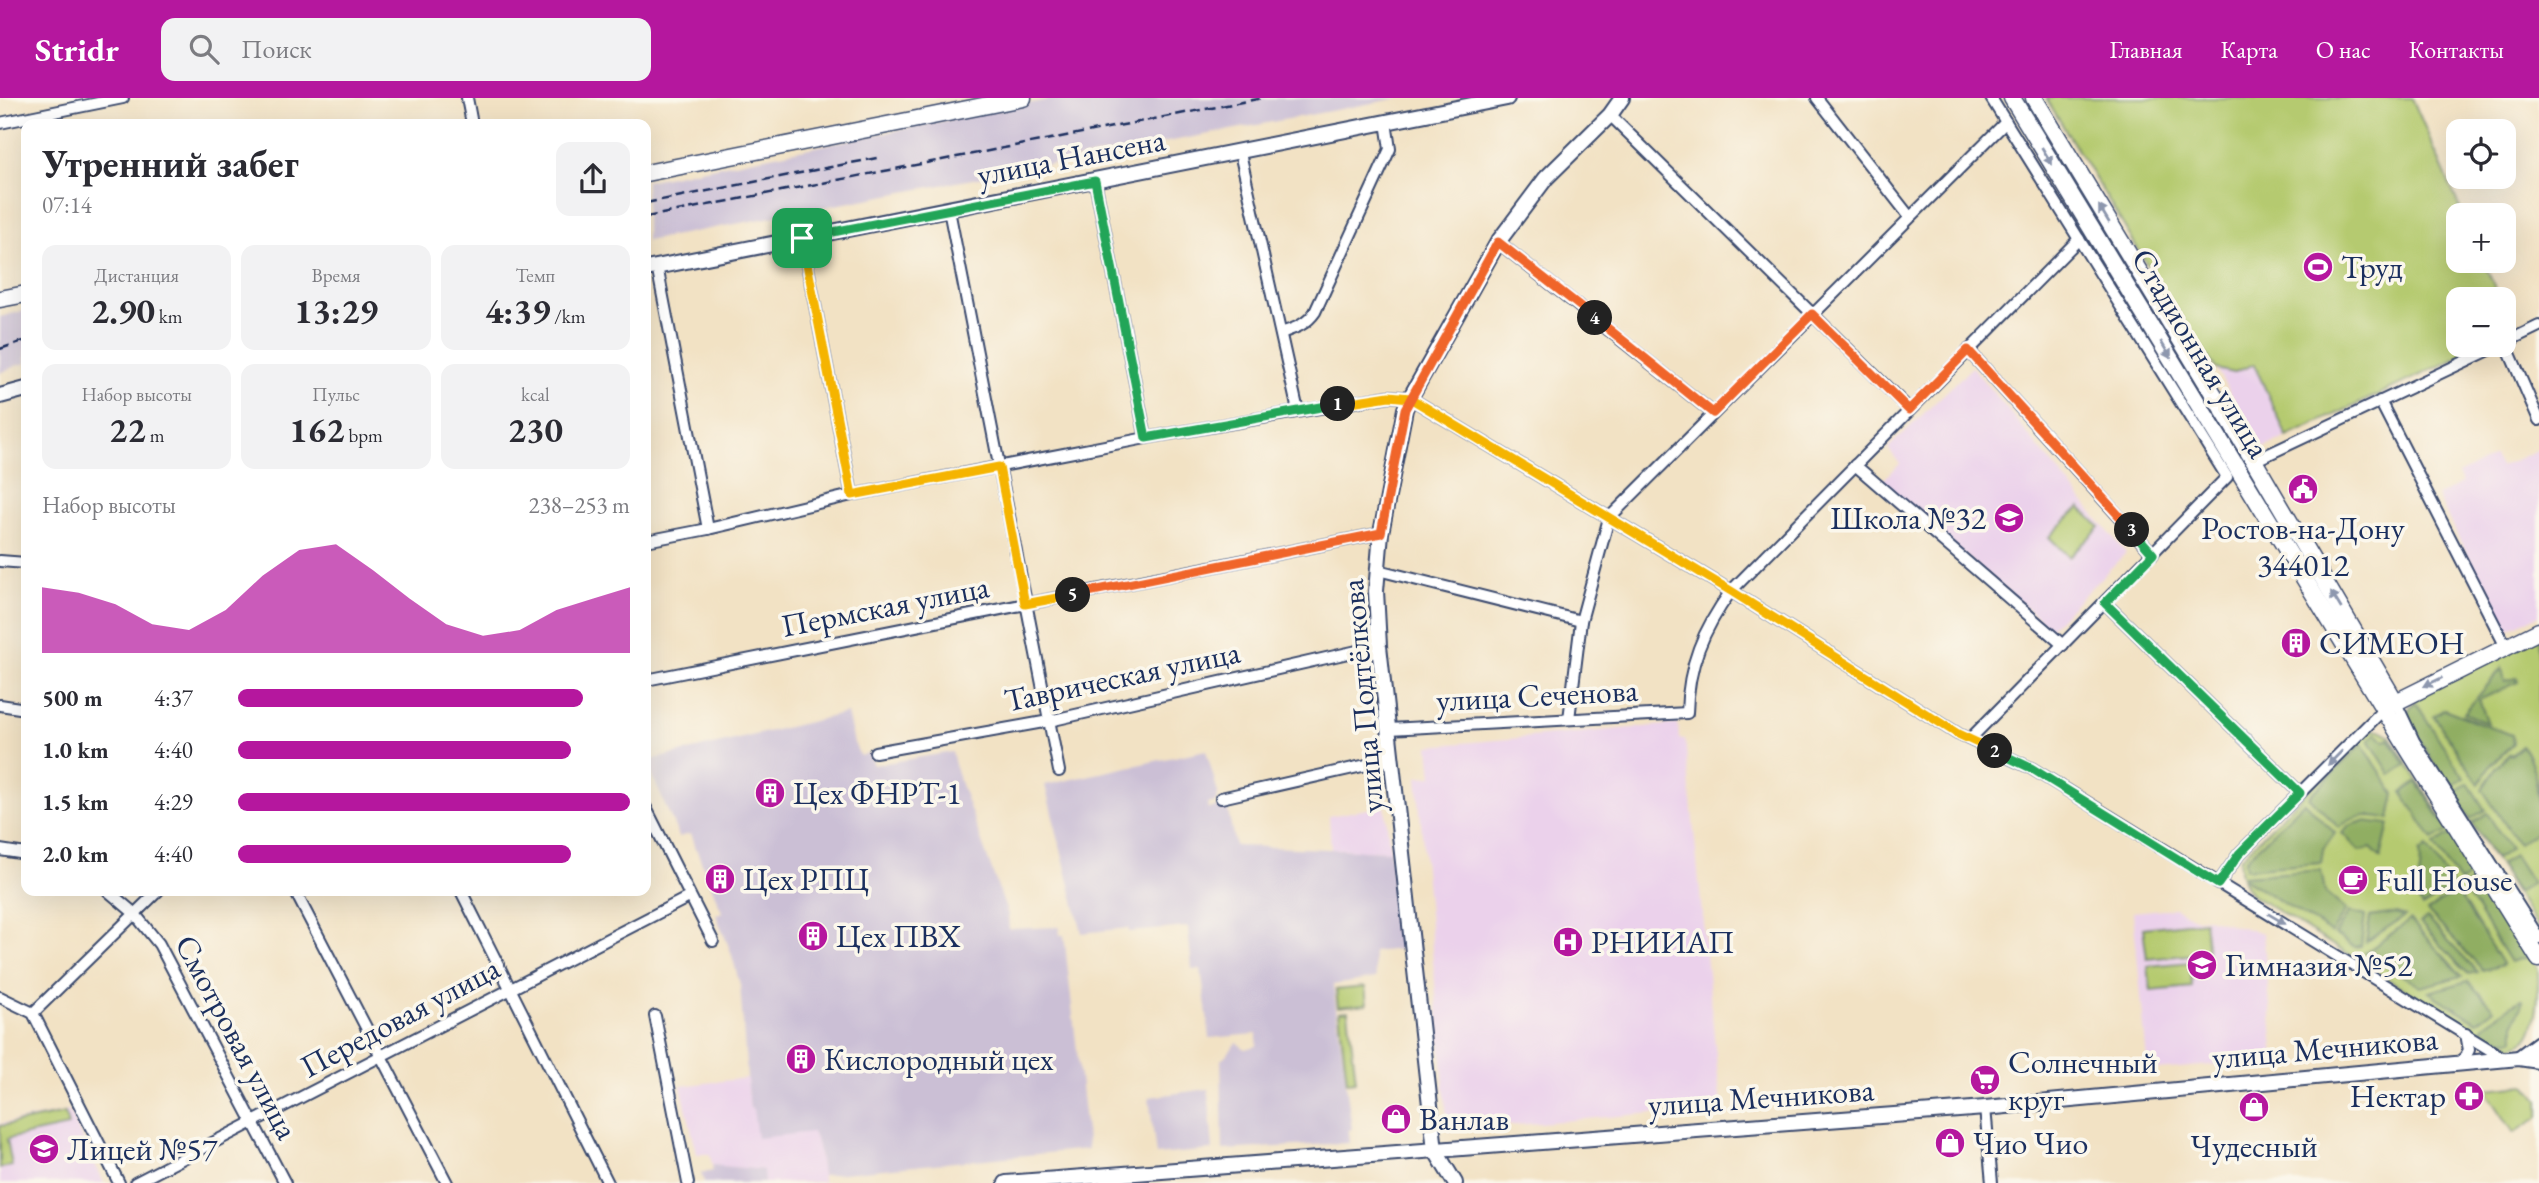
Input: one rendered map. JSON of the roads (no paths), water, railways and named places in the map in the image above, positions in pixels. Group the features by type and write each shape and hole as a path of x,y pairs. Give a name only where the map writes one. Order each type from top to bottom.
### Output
{"main road":[{"path":"651,172 1023,98"},
{"name":"улица Нансена","path":"651,267 1240,153 1507,98"},
{"name":"улица Подтёлкова","path":"1435,1150 1379,646 1376,590 1381,533 1405,409 1410,398 1498,242 1546,178 1610,115 1622,98"},
{"name":"Стадионная улица","path":"2012,98 2389,705 2539,959"},
{"name":"Стадионная улица","path":"2034,98 2254,461 2389,705"},
{"path":"0,299 21,295"},
{"path":"0,396 21,390"},
{"path":"2389,705 2539,631"},
{"path":"2512,1059 2539,1043"},
{"name":"улица Мечникова","path":"1006,1183 1985,1108 2512,1059 2539,1061"},
{"path":"1435,1150 1455,1183"}],"street":[{"path":"0,123 123,98"},
{"path":"467,98 471,119"},
{"path":"1818,98 1909,216"},
{"name":"Стадионная улица","path":"1991,98 2227,477 2153,554"},
{"path":"1610,115 1909,410"},
{"path":"1280,333 1299,327 1315,312 1390,149 1386,122"},
{"path":"1569,719 1581,621 1609,518 2006,122"},
{"path":"1240,153 1298,411"},
{"path":"1095,181 1146,438"},
{"path":"949,210 1059,771"},
{"path":"802,238 852,495"},
{"path":"1731,591 2079,239"},
{"path":"1498,242 1713,413"},
{"path":"651,267 708,529"},
{"path":"2516,337 2539,326"},
{"path":"1968,350 2153,554 1970,739"},
{"path":"2254,461 2473,357"},
{"path":"2510,357 2539,420"},
{"path":"651,540 852,495 1146,438 1389,396 1410,398 1731,591 1958,734 2031,768 2218,884 2512,1059"},
{"path":"2380,401 2506,647"},
{"path":"1855,465 2063,645"},
{"name":"Пермская улица","path":"651,679 1381,533"},
{"path":"0,561 21,563"},
{"path":"1378,570 1581,621"},
{"name":"улица Сеченова","path":"1390,729 1687,713 1688,685 1696,652 1731,591"},
{"path":"2105,603 2300,793"},
{"name":"Таврическая улица","path":"876,752 1049,721 1379,646"},
{"path":"0,705 21,708"},
{"path":"2218,884 2239,854 2389,705"},
{"name":"Стадионная улица","path":"2389,705 2539,938"},
{"path":"1221,799 1393,759"},
{"path":"651,817 713,941"},
{"path":"0,850 21,853"},
{"name":"Смотровая улица","path":"114,896 134,913 159,944 285,1183"},
{"path":"33,1013 153,896"},
{"path":"298,896 447,1183"},
{"path":"464,896 608,1183"},
{"name":"Передовая улица","path":"135,1183 689,897"},
{"path":"0,998 33,1013 119,1183"},
{"path":"655,1016 688,1183"},
{"path":"2456,1064 2469,1051 2466,1034"},
{"path":"1985,1108 1992,1183"}],"railway":[{"path":"651,216 1263,98"},
{"path":"651,202 877,158"},
{"path":"0,349 21,342"}],"place":[{"name":"Труд","path":"2318,267"},
{"name":"Ростов-на-Дону 344012","path":"2303,489"},
{"name":"Школа №32","path":"2009,518"},
{"name":"СИМЕОН","path":"2296,643"},
{"name":"Цех ФНРТ-1","path":"770,793"},
{"name":"Цех РПЦ","path":"720,879"},
{"name":"Full House","path":"2353,880"},
{"name":"Цех ПВХ","path":"813,936"},
{"name":"РНИИАП","path":"1568,942"},
{"name":"Гимназия №52","path":"2202,965"},
{"name":"Кислородный цех","path":"801,1059"},
{"name":"Солнечный круг","path":"1985,1080"},
{"name":"Нектар","path":"2469,1096"},
{"name":"Чудесный","path":"2254,1107"},
{"name":"Ванлав","path":"1396,1119"},
{"name":"Чио Чио","path":"1950,1143"},
{"name":"Лицей №57","path":"44,1149"}]}
